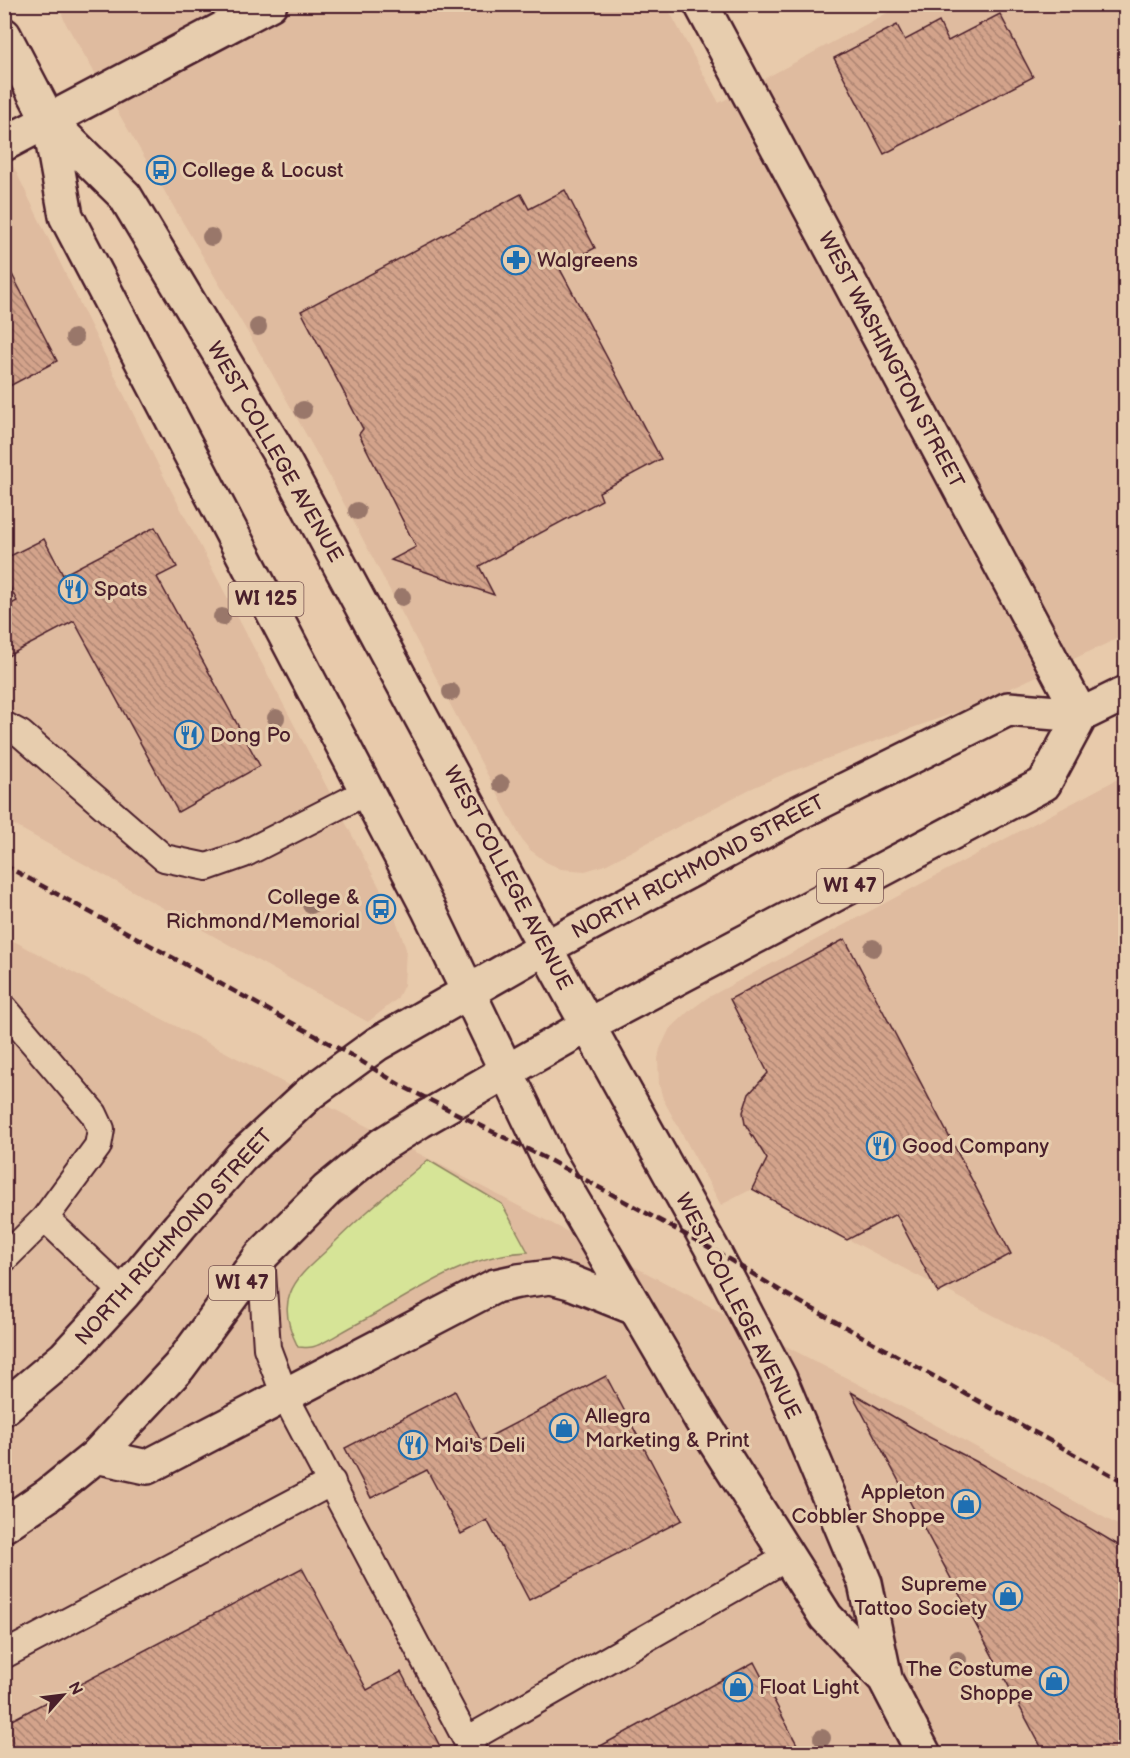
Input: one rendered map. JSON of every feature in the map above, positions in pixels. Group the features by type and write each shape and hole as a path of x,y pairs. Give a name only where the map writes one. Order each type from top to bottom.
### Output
{"main road":[{"path":"4,144 270,4"},
{"name":"WEST WASHINGTON STREET","path":"701,4 1081,716"},
{"name":"WEST COLLEGE AVENUE","path":"4,35 49,121 66,216 429,910 549,1160 700,1418 826,1617 885,1679"},
{"name":"WEST COLLEGE AVENUE","path":"49,121 125,196 278,453 545,948 706,1239 780,1379 865,1583 885,1679 924,1754"},
{"path":"1081,716 1125,693"},
{"name":"NORTH RICHMOND STREET","path":"4,1408 65,1357 124,1293 178,1227 241,1157 310,1093 377,1044 545,948 796,814 1008,709 1081,716"},
{"name":"WI 47","path":"4,1525 48,1495 96,1456 179,1367 261,1256 327,1190 382,1145 588,1025 1044,784 1081,716"},
{"path":"96,1456 147,1467 495,1286 551,1278 570,1281 635,1308"}],"lane":[{"path":"4,725 21,734 164,858 207,867 244,854 366,792"},
{"path":"4,1008 94,1114 101,1129 98,1146 45,1218 4,1259"},
{"path":"45,1218 124,1293"},
{"path":"261,1256 267,1348 285,1396 470,1747 788,1557"},
{"path":"4,1655 332,1482"}],"shaded area":[{"path":"58,5 666,5 719,103 902,5 1125,5 1125,635 968,708 784,774 750,789 605,865 585,871 561,869 546,862 529,849 522,840 331,479 271,372 66,24"},
{"path":"4,147 161,471 395,917 406,949 404,985 397,999 368,1022 5,820"},
{"path":"1125,775 1125,1387 1079,1360 752,1189 721,1205 663,1099 659,1084 658,1059 669,1030 707,998"},
{"path":"4,936 923,1418 1125,1529 1125,1753 5,1753"}],"green space":[{"path":"428,1160 502,1204 528,1252 503,1255 458,1269 321,1344 298,1347 290,1328 287,1307 293,1288 300,1276 350,1228"}],"building":[{"path":"1000,14 1033,77 884,154 834,58 897,25 905,40 939,22 948,41"},
{"name":"Walgreens","path":"565,190 595,248 559,267 661,459 599,492 602,500 479,566 494,595 391,560 416,547 359,434 363,429 301,311 521,194 529,209"},
{"path":"4,259 57,361 4,389"},
{"path":"155,527 177,567 157,577 260,766 178,812 74,621 4,658 4,608 17,601 4,576 4,559 44,539 63,575"},
{"name":"Good Company","path":"845,939 1011,1254 938,1293 896,1214 847,1240 752,1189 767,1159 745,1124 743,1112 749,1094 768,1073 730,999"},
{"path":"606,1376 682,1520 529,1600 487,1520 461,1534 427,1470 371,1498 345,1448 455,1391 481,1441"},
{"path":"851,1392 981,1464 1125,1549 1125,1754 1045,1754"},
{"path":"302,1568 367,1690 401,1672 444,1754 4,1754 4,1724"},
{"name":"Float Light","path":"754,1662 802,1754 586,1754"}],"railway":[{"path":"4,865 356,1058 400,1085 549,1160 712,1249 784,1293 1126,1483"}],"place":[{"name":"College & Locust","path":"161,170"},
{"name":"Walgreens","path":"516,260"},
{"name":"Spats","path":"73,589"},
{"name":"Dong Po","path":"189,735"},
{"name":"College & Richmond/Memorial","path":"381,909"},
{"name":"Good Company","path":"881,1146"},
{"name":"Allegra Marketing & Print","path":"564,1428"},
{"name":"Mai's Deli","path":"413,1445"},
{"name":"Appleton Cobbler Shoppe","path":"966,1504"},
{"name":"Supreme Tattoo Society","path":"1008,1596"},
{"name":"The Costume Shoppe","path":"1054,1681"},
{"name":"Float Light","path":"738,1687"}]}
